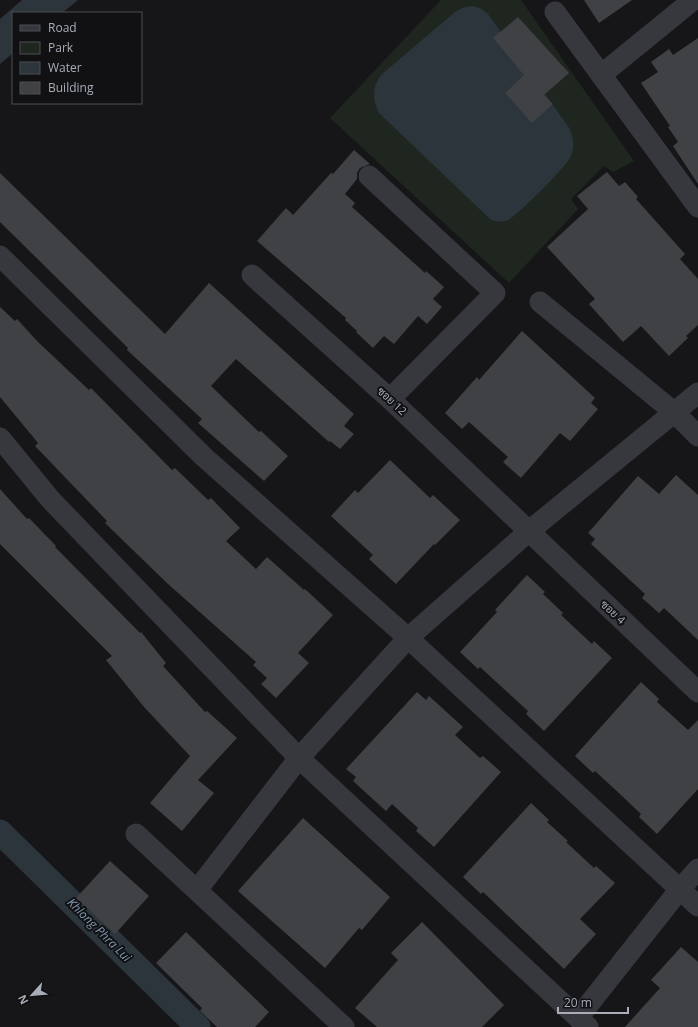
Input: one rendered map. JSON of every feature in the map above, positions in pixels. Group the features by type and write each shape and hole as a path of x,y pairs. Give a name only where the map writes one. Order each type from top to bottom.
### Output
{"street":[{"path":"601,75 693,0"},
{"path":"555,12 698,206"},
{"path":"369,176 495,293 390,399"},
{"path":"0,256 204,457 408,638 698,906"},
{"name":"ซอย 12","path":"252,274 390,399 528,532"},
{"path":"540,302 675,414 698,436"},
{"path":"197,890 298,758 408,638 528,532 675,414 698,393"},
{"path":"0,438 50,498 298,758 583,1023 680,889 698,869"},
{"name":"ซอย 4","path":"528,532 698,692"},
{"path":"136,834 344,1027"}],"green space":[{"path":"441,0 521,0 634,161 613,172 604,166 571,199 578,209 509,283 330,118"}],"water":[{"path":"22,0 78,0 63,12 12,12 12,54 0,64 0,19"},
{"path":"472,6 480,8 488,14 570,129 573,139 571,156 561,170 522,209 504,222 490,219 379,113 374,98 376,83 382,74 455,12 462,8"}],"building":[{"path":"584,0 632,0 599,23"},
{"path":"518,17 569,73 544,95 553,104 532,123 505,93 524,75 493,38"},
{"path":"698,38 698,184 673,146 678,142 668,127 670,126 641,83 658,72 651,62 669,49 673,55"},
{"path":"354,150 370,164 360,168 357,173 357,179 345,194 355,203 352,207 425,273 426,271 444,287 433,299 442,307 427,324 418,316 394,344 384,336 373,348 345,320 346,318 257,241 286,208 293,215"},
{"path":"607,172 619,186 625,182 638,197 636,199 685,254 680,259 698,279 698,325 686,336 688,338 669,356 641,326 623,342 589,304 595,299 547,247 588,209 577,196"},
{"path":"0,173 165,334 209,283 354,414 344,426 354,434 340,449 330,441 329,442 236,359 211,386 259,432 261,431 288,456 264,481 198,423 202,419 127,350 128,348 0,222"},
{"path":"0,307 15,321 17,319 37,341 89,390 91,388 172,470 175,468 208,500 211,498 240,528 226,541 256,569 267,557 333,615 298,653 309,663 276,698 261,684 267,678 253,665 256,662 168,584 105,523 107,521 35,446 38,443 0,397"},
{"path":"522,331 595,398 591,403 598,409 570,441 560,433 521,478 503,462 508,457 469,422 462,429 445,413 477,377 479,380"},
{"path":"390,460 430,498 433,495 460,520 435,545 434,544 396,584 369,559 373,555 331,516 355,490 358,493"},
{"path":"676,475 698,495 698,640 664,608 659,613 642,598 645,594 591,544 595,539 588,533 638,476 659,494"},
{"path":"0,489 27,519 29,518 56,546 55,547 140,633 141,632 166,663 163,666 205,712 207,711 237,738 198,780 214,793 182,831 150,803 190,756 144,707 106,660 112,656 0,544"},
{"path":"527,575 545,592 543,594 563,613 561,615 592,644 594,641 612,658 544,731 526,714 528,711 480,667 478,669 460,652 497,612 495,610"},
{"path":"641,682 659,699 657,702 688,730 698,720 698,789 657,834 639,817 641,814 595,771 593,773 575,756"},
{"path":"417,692 426,700 429,696 463,727 455,735 480,758 483,756 501,772 434,847 416,831 418,828 392,804 386,811 353,781 356,777 346,769"},
{"path":"531,803 549,820 547,822 568,841 566,842 594,868 596,866 615,883 580,919 596,934 564,969 483,892 481,894 463,877"},
{"path":"303,818 390,897 362,930 359,928 325,968 238,891"},
{"path":"110,861 149,896 115,934 76,898"},
{"path":"422,922 504,1005 482,1027 377,1027 355,1008 398,960 391,953"},
{"path":"186,932 269,1012 255,1027 217,1027 200,1011 202,1008 156,963"},
{"path":"681,947 698,962 698,1027 625,1027 660,988 651,980"}],"waterway":[{"name":"Khlong Phra Lui","path":"0,832 198,1027"}]}
